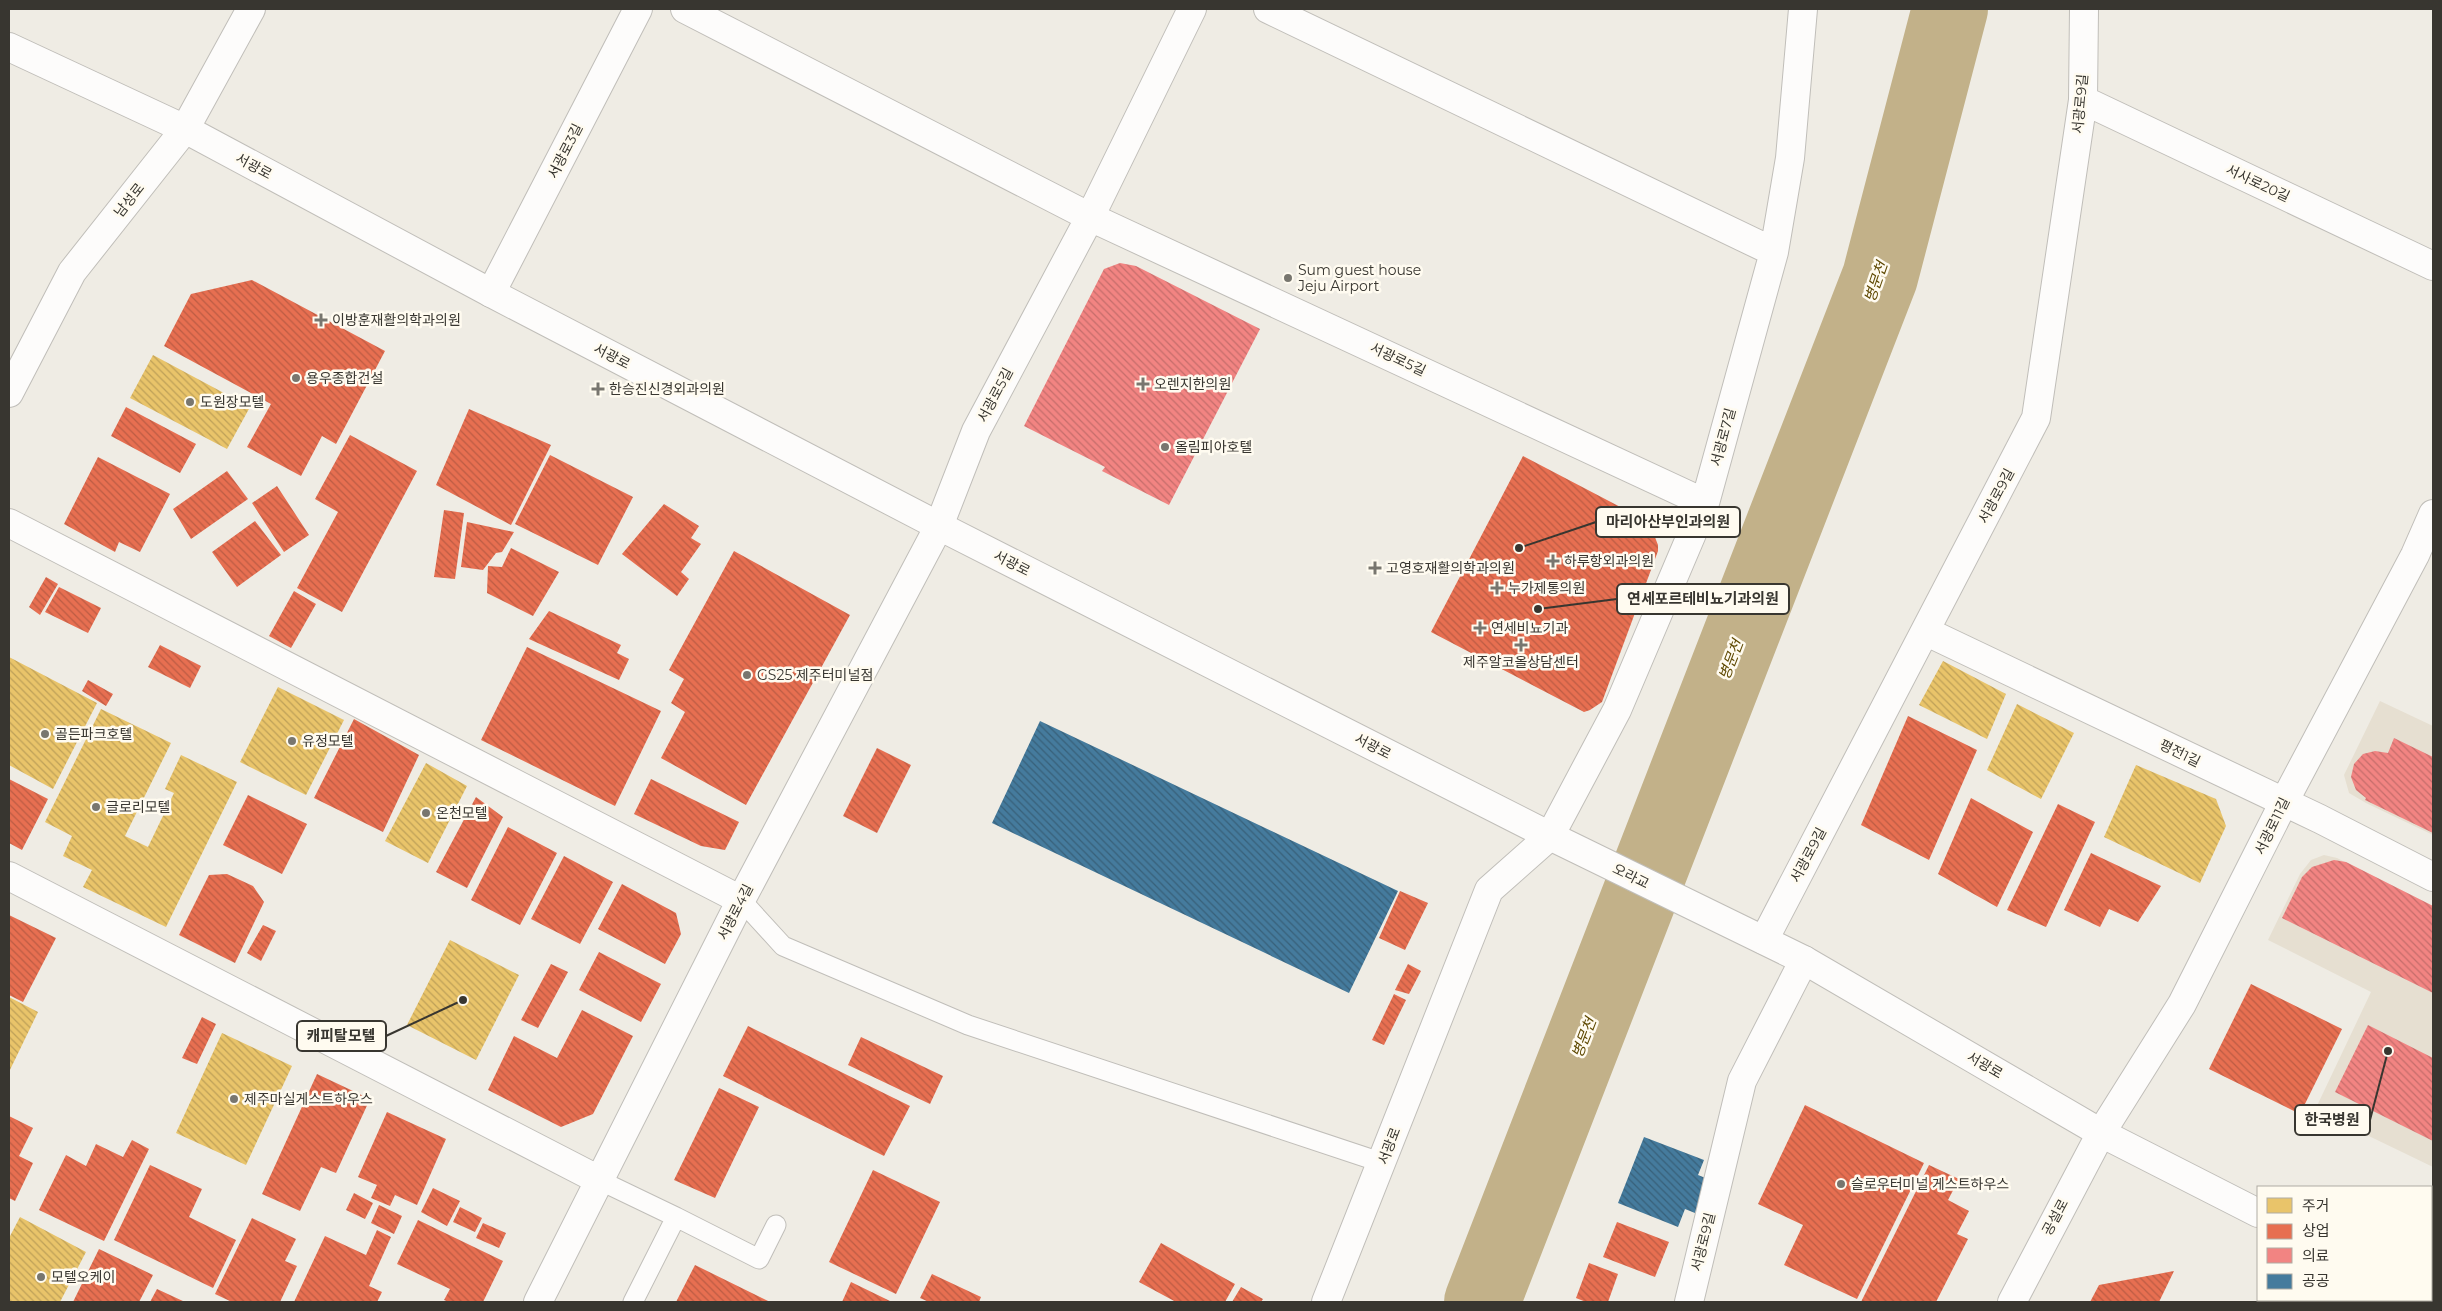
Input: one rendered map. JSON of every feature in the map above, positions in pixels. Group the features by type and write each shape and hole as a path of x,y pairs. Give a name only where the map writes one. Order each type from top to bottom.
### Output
{"street":[{"name":"남성로","path":"9,393 72,272 185,129 251,9"},
{"name":"서광로3길","path":"491,293 638,9"},
{"path":"685,9 1090,217"},
{"name":"서광로5길","path":"939,526 976,432 1090,217 1192,9"},
{"path":"1268,9 1774,252"},
{"name":"서광로7길","path":"1550,836 1617,710 1705,503 1774,252 1790,158 1803,9"},
{"name":"서광로9길","path":"1764,940 2036,418 2083,100 2084,9"},
{"name":"서광로","path":"9,47 185,129 491,293 939,526 1550,836 1489,890 1383,1163 1326,1302"},
{"name":"서사로20길","path":"2083,100 2433,266"},
{"name":"서광로5길","path":"1090,217 1705,503"},
{"name":"서광로11길","path":"2101,1133 2182,1004 2284,802 2424,560 2433,514"},
{"path":"9,523 741,900"},
{"name":"서광로4길","path":"538,1302 741,900 939,526"},
{"name":"평전1길","path":"1926,631 2284,802 2433,877"},
{"name":"오라교","path":"1550,836 1712,915"},
{"path":"9,876 599,1180"},
{"name":"서광로","path":"1712,915 1804,960 2101,1133 2257,1212"},
{"name":"서광로9길","path":"1689,1302 1742,1082 1804,960"},
{"name":"공설로","path":"2012,1302 2101,1133"}],"lane":[{"path":"741,900 783,946 968,1025 1383,1163"},
{"path":"599,1180 759,1259 776,1225"},
{"path":"633,1302 676,1217"}],"shaded area":[{"path":"2380,701 2433,726 2433,835 2349,793 2344,775"},
{"path":"2324,855 2337,858 2433,906 2433,1167 2315,1110 2371,992 2268,940 2300,874 2311,860"}],"building: 주거":[{"name":"도원장모텔","path":"153,355 250,407 227,449 130,398"},
{"name":"골든파크호텔","path":"9,657 97,703 53,789 9,765"},
{"path":"1943,661 2006,694 1987,739 1919,705"},
{"name":"유정모텔","path":"278,687 344,720 306,795 240,762"},
{"path":"2017,704 2074,733 2041,799 1987,770"},
{"name":"글로리모텔","path":"101,709 171,743 125,836 148,847 174,793 165,789 181,755 237,782 166,927 83,887 92,870 63,856 72,836 45,822"},
{"name":"온천모텔","path":"426,763 467,786 428,863 385,841"},
{"path":"2136,765 2216,799 2226,826 2200,883 2104,837"},
{"path":"450,940 519,975 476,1060 407,1025"},
{"path":"9,997 38,1012 9,1072"},
{"name":"제주마실게스트하우스","path":"222,1033 292,1066 246,1165 176,1133"},
{"name":"모텔오케이","path":"20,1217 86,1252 60,1302 9,1302 9,1238"}],"building: 상업":[{"name":"용우종합건설","path":"252,280 385,351 336,444 322,436 301,476 247,447 271,404 164,346 191,294"},
{"path":"126,407 196,444 180,473 111,436"},
{"path":"469,409 551,445 511,525 436,485"},
{"path":"350,435 417,471 342,612 297,588 338,512 315,499"},
{"path":"550,455 633,497 598,565 515,524"},
{"path":"1523,456 1649,522 1658,545 1658,551 1602,702 1584,712 1431,632"},
{"path":"98,457 170,494 140,552 119,542 115,552 64,524"},
{"path":"227,471 248,499 191,539 173,509"},
{"path":"277,486 309,535 284,552 252,503"},
{"path":"664,504 699,526 691,538 701,544 681,572 689,579 677,596 622,554"},
{"path":"444,510 464,513 455,579 434,577"},
{"path":"255,521 281,555 237,587 212,552"},
{"path":"467,522 514,532 502,552 496,553 483,570 461,567"},
{"path":"511,548 559,572 533,616 487,593 488,566 502,567"},
{"name":"GS25 제주터미널점","path":"734,551 850,615 746,805 661,758 685,712 671,703 684,679 669,670"},
{"path":"46,577 58,584 40,615 29,607"},
{"path":"59,587 101,608 88,633 45,612"},
{"path":"294,591 316,604 291,648 269,636"},
{"path":"549,611 621,645 617,653 629,659 619,680 529,639"},
{"path":"160,645 201,666 190,688 148,667"},
{"path":"527,647 661,711 615,806 481,740"},
{"path":"88,680 113,694 106,706 82,691"},
{"path":"1908,716 1977,750 1929,860 1861,825"},
{"path":"354,719 419,755 383,832 314,798"},
{"path":"877,748 911,765 877,833 843,816"},
{"path":"9,779 48,799 22,850 9,843"},
{"path":"651,779 739,822 725,850 701,846 634,814"},
{"path":"248,795 307,824 282,874 223,845"},
{"path":"476,797 503,817 467,888 436,872"},
{"path":"1971,798 2033,832 1997,907 1938,874"},
{"path":"2058,804 2095,822 2046,927 2007,910"},
{"path":"508,827 557,853 520,925 471,900"},
{"path":"2091,853 2161,886 2138,922 2109,909 2100,927 2064,910"},
{"path":"564,856 613,882 580,944 531,919"},
{"path":"227,874 253,886 264,902 235,963 179,935 209,875"},
{"path":"622,884 676,913 681,934 665,964 598,929"},
{"path":"1400,891 1428,903 1405,950 1379,938"},
{"path":"9,915 56,938 23,1002 9,995"},
{"path":"263,925 276,931 261,961 247,953"},
{"path":"599,952 661,984 641,1022 579,990"},
{"path":"551,964 568,972 538,1028 521,1020"},
{"path":"1408,964 1421,971 1409,994 1395,990"},
{"path":"2251,984 2342,1029 2300,1114 2209,1069"},
{"path":"1394,994 1406,1000 1384,1045 1372,1040"},
{"path":"582,1010 633,1036 593,1114 561,1127 488,1090 514,1036 557,1058"},
{"path":"202,1017 216,1024 197,1064 182,1058"},
{"path":"748,1026 910,1106 884,1156 723,1076"},
{"path":"861,1037 943,1076 930,1104 848,1065"},
{"path":"317,1074 370,1099 336,1173 321,1167 300,1211 262,1194"},
{"path":"719,1088 759,1107 715,1198 674,1180"},
{"name":"슬로우터미널 게스트하우스","path":"1805,1105 1924,1163 1857,1299 1784,1265 1803,1225 1758,1204"},
{"path":"387,1112 446,1139 417,1205 395,1195 390,1206 371,1198 377,1185 358,1177"},
{"path":"9,1116 33,1128 19,1156 33,1163 15,1201 9,1198"},
{"path":"132,1140 149,1149 104,1241 39,1210 66,1155 86,1166 96,1144 123,1157"},
{"path":"150,1165 202,1189 189,1217 236,1240 213,1288 114,1240"},
{"path":"1929,1165 1959,1179 1948,1200 1969,1211 1957,1234 1968,1239 1936,1302 1861,1302"},
{"path":"873,1170 940,1202 896,1294 829,1262"},
{"path":"433,1188 460,1201 447,1226 421,1212"},
{"path":"354,1193 373,1203 365,1219 346,1210"},
{"path":"379,1205 402,1216 394,1234 371,1223"},
{"path":"460,1207 482,1218 475,1232 453,1222"},
{"path":"252,1218 296,1239 285,1261 297,1266 280,1302 232,1302 215,1294"},
{"path":"418,1220 503,1261 483,1302 449,1302 444,1300 450,1289 397,1264"},
{"path":"1617,1222 1669,1242 1655,1277 1603,1257"},
{"path":"483,1223 506,1233 499,1248 476,1238"},
{"path":"377,1230 391,1237 369,1286 382,1292 377,1302 294,1302 325,1236 366,1255"},
{"path":"1161,1243 1235,1284 1225,1302 1176,1302 1139,1282"},
{"path":"99,1249 153,1275 139,1302 73,1302"},
{"path":"1589,1263 1618,1274 1608,1302 1586,1302 1576,1298"},
{"path":"695,1265 770,1302 676,1302"},
{"path":"2174,1271 2159,1302 2090,1302 2099,1285"},
{"path":"932,1274 981,1297 979,1302 929,1302 920,1298"},
{"path":"851,1282 890,1301 842,1302"},
{"path":"1241,1287 1263,1299 1261,1302 1232,1302"},
{"path":"157,1289 185,1302 150,1302"}],"building: 의료":[{"path":"1120,263 1136,266 1260,329 1169,505 1102,471 1105,467 1024,426 1104,269"},
{"path":"2394,738 2433,757 2433,833 2365,800 2366,798 2356,790 2351,777 2354,764 2363,754 2375,751 2388,753"},
{"path":"2334,860 2346,862 2433,906 2433,993 2282,918 2302,877 2312,867"},
{"path":"2368,1025 2433,1058 2433,1141 2335,1092"}],"building: 공공":[{"path":"1040,721 1398,891 1349,993 992,823"},
{"path":"1644,1137 1704,1160 1698,1175 1708,1179 1695,1213 1685,1209 1678,1227 1618,1203"}],"waterway":[{"name":"병문천","path":"1482,1302 1880,277 1950,9"}],"place":[{"name":"Sum guest house Jeju Airport","path":"1288,278"},
{"name":"이방훈재활의학과의원","path":"321,320"},
{"name":"용우종합건설","path":"296,378"},
{"name":"오렌지한의원","path":"1143,384"},
{"name":"한승진신경외과의원","path":"598,389"},
{"name":"도원장모텔","path":"190,402"},
{"name":"올림피아호텔","path":"1165,447"},
{"name":"마리아산부인과의원","path":"1519,548"},
{"name":"하루항외과의원","path":"1553,561"},
{"name":"고영호재활의학과의원","path":"1375,568"},
{"name":"누가제통의원","path":"1497,588"},
{"name":"연세포르테비뇨기과의원","path":"1538,609"},
{"name":"연세비뇨기과","path":"1480,628"},
{"name":"제주알코올상담센터","path":"1521,645"},
{"name":"GS25 제주터미널점","path":"747,675"},
{"name":"골든파크호텔","path":"45,734"},
{"name":"유정모텔","path":"292,741"},
{"name":"글로리모텔","path":"96,807"},
{"name":"온천모텔","path":"426,813"},
{"name":"캐피탈모텔","path":"463,1000"},
{"name":"한국병원","path":"2388,1051"},
{"name":"제주마실게스트하우스","path":"234,1099"},
{"name":"슬로우터미널 게스트하우스","path":"1841,1184"},
{"name":"모텔오케이","path":"41,1277"}]}
